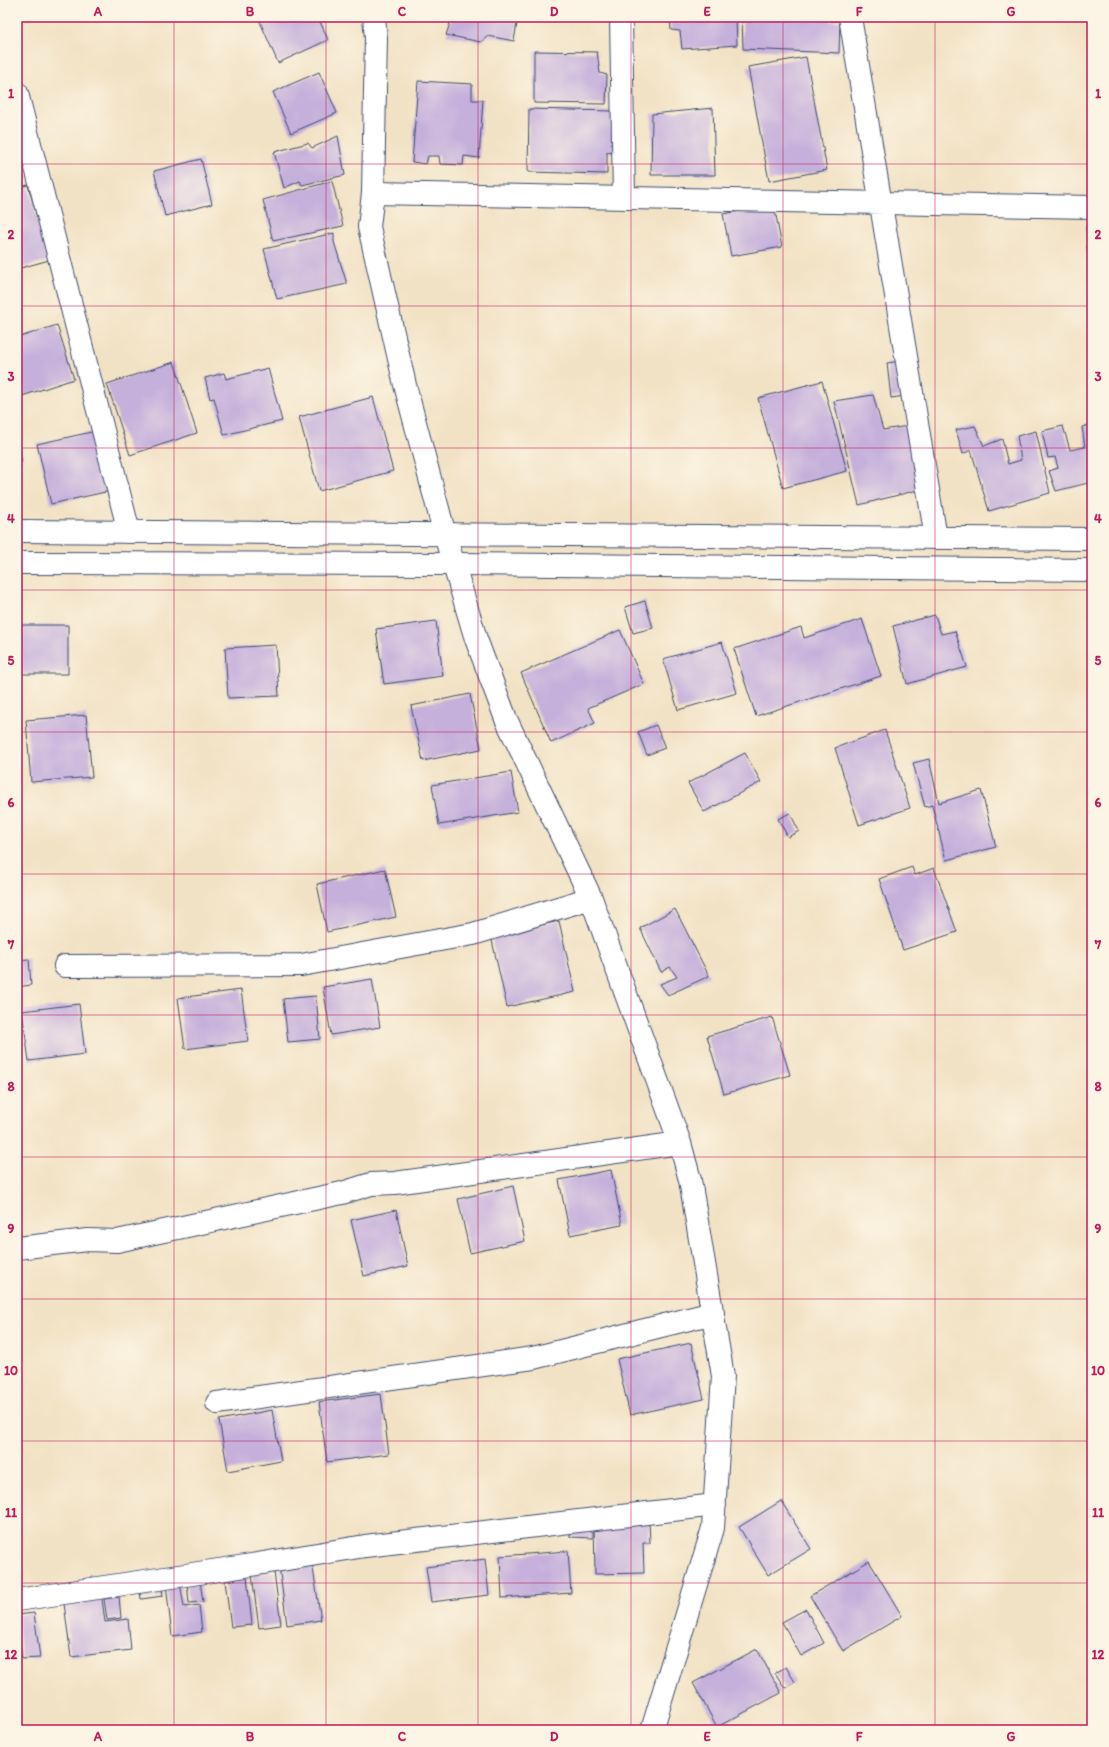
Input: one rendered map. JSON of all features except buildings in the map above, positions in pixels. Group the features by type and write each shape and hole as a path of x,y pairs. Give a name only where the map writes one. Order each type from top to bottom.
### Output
{"street":[{"path":"374,17 376,38 373,193 369,227 405,385 445,535 455,564 476,639 506,719 591,898 680,1143 690,1180 713,1313 723,1376 713,1528 652,1730"},
{"path":"621,17 624,198"},
{"path":"850,17 936,538"},
{"path":"17,93 130,532"},
{"path":"373,193 1092,207"},
{"path":"17,531 1092,539"},
{"path":"17,563 455,564 1092,570"},
{"path":"65,966 301,965 473,934 591,898"},
{"path":"17,1248 88,1240 116,1241 342,1193 371,1184 395,1183 680,1143"},
{"path":"217,1403 533,1358 713,1313"},
{"path":"17,1600 240,1567 365,1546 715,1504"}]}
